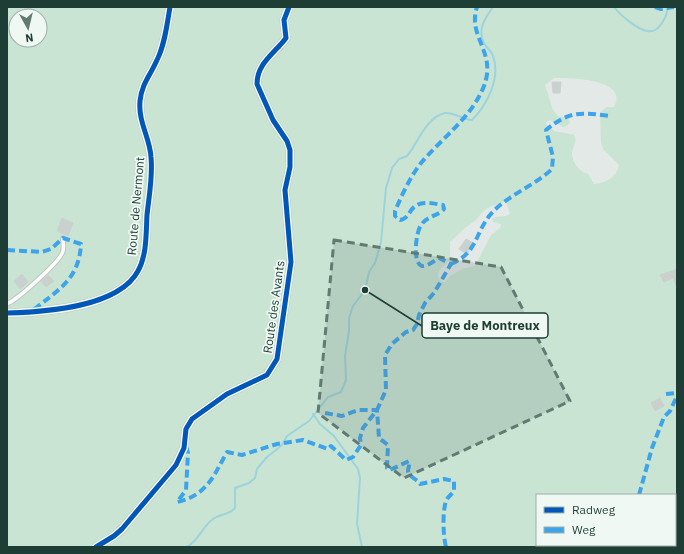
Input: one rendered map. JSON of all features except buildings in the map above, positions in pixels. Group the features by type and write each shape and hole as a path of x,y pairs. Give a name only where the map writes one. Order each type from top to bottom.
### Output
{"street":[{"name":"Route de Nermont","path":"7,313 43,311 106,298 125,287 138,271 144,248 152,166 150,151 140,121 140,101 143,84 159,56 168,25 170,7"},
{"name":"Route des Avants","path":"96,547 114,536 122,529 176,465 184,448 186,429 192,419 227,394 267,375 277,359 291,262 285,190 290,167 290,150 287,141 273,120 257,84 257,78 268,56 281,45 286,38 284,20 289,7"}],"lane":[{"path":"7,304 26,292 58,260 63,251 63,238"}],"highlighted area":[{"path":"334,240 501,267 570,401 404,478 318,413"}],"green space":[{"path":"7,7 677,7 677,535 676,537 676,494 536,494 536,546 672,546 7,547","holes":["554,78 572,78 606,85 613,90 617,97 614,107 606,107 600,113 601,142 603,149 619,165 616,173 607,181 594,184 588,174 579,169 573,160 572,153 576,140 574,135 554,131 546,124 546,122 550,120 563,127 568,125 570,122 568,117 559,117 553,110 545,85","504,202 507,204 510,214 492,219 494,222 501,224 500,228 491,235 475,266 462,269 450,276 445,282 442,282 439,279 438,273 450,259 450,242 476,220 484,210"]}],"waterway":[{"path":"187,547 195,541 209,522 235,508 235,488 249,483 255,478 257,469 266,458 282,445 287,436 309,421 328,397 341,392 346,380 345,356 349,331 349,318 353,306 365,290 369,272 375,263 381,242 386,188 392,168 399,159 407,156 423,131 438,115 449,113 472,120 483,107 494,82 495,64 493,56 484,43 481,33 483,24 493,7"},
{"path":"614,7 634,25 647,31 655,30 662,24 668,7"},
{"path":"313,414 320,424 334,436 358,469 360,478 357,524 362,547"}],"marked path":[{"path":"184,448 187,449 188,453 186,490 177,502 196,495 202,490 213,477 227,452 242,455 277,444 303,440 328,449 331,446 346,460 353,457 361,445 360,438 363,428 377,410 386,390 385,355 392,344 406,332 413,330 417,324 419,315 425,303 434,293 451,264 439,258 422,266 419,264 416,254 416,240 421,225 423,222 442,211 444,209 443,205 430,203 420,204 414,207 405,218 400,220 395,216 395,211 406,186 417,168 472,108 484,86 487,74 487,64 476,27 475,18 477,7"},
{"path":"655,7 661,9 674,7"},
{"path":"451,264 460,259 471,248 485,222 497,208 552,169 553,157 546,130 561,119 575,114 609,116"},
{"path":"7,250 42,252 51,249 63,238 81,244 76,267 66,283 32,311"},
{"path":"666,394 677,393"},
{"path":"639,494 652,448 664,417 670,411 677,396"},
{"path":"325,413 342,416 358,410 377,410 379,438 388,445 387,468 390,470 409,461 408,471 420,484 444,479 454,481 454,491 447,499 444,509 446,547"}],"cycle path":[{"path":"7,313 59,309 79,306 98,300 114,293 128,283 138,271 145,251 152,171 149,143 142,123 140,101 144,84 160,54 170,7"},
{"path":"96,547 114,536 122,529 176,465 184,448 186,429 192,419 227,394 267,375 277,359 291,262 285,190 290,167 290,150 287,141 273,120 257,84 263,64 286,38 284,20 289,7"}],"place":[{"name":"Baye de Montreux","path":"365,290"}]}
